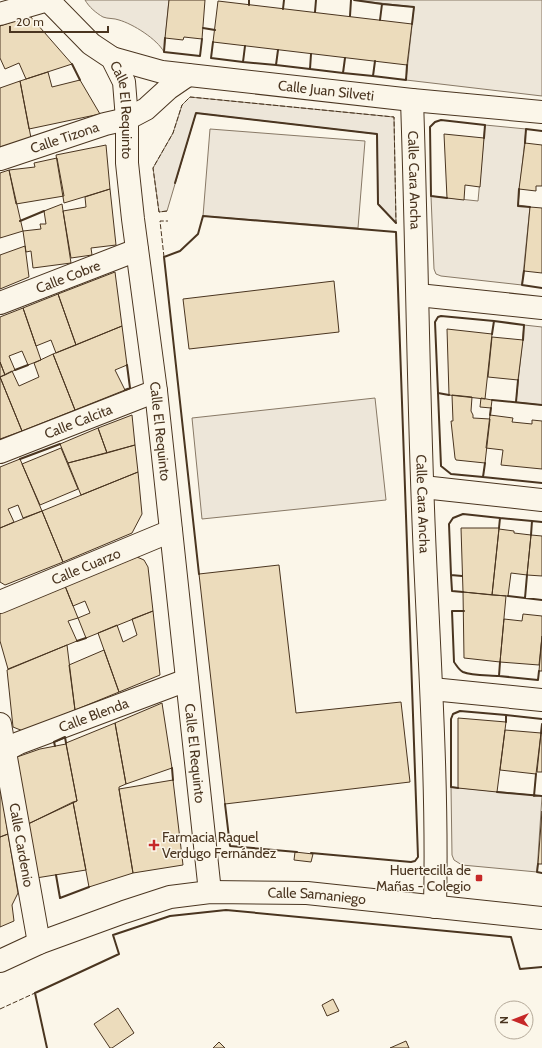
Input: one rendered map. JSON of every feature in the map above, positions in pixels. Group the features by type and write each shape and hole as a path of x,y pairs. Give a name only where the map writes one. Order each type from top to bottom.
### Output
{"street":[{"path":"0,14 48,0"},
{"name":"Calle El Requinto","path":"48,0 91,44 112,58 124,82 127,119 127,163 156,391 210,892"},
{"name":"Calle Juan Silveti","path":"112,58 162,72 188,76 412,100 542,112"},
{"name":"Calle Tizona","path":"0,159 105,124 127,119 146,109 169,88 188,76"},
{"name":"Calle Cara Ancha","path":"412,100 423,487 432,688 436,849 435,907"},
{"name":"Calle Cobre","path":"0,303 137,250"},
{"path":"418,295 542,308"},
{"name":"Calle Calcita","path":"0,452 156,391"},
{"path":"423,487 542,500"},
{"name":"Calle Cuarzo","path":"0,602 171,531"},
{"name":"Calle Blenda","path":"2,752 19,743 188,680"},
{"path":"432,688 542,700"},
{"name":"Calle Cardenio","path":"0,724 2,752 39,943"},
{"name":"Calle Samaniego","path":"0,961 39,943 124,912 170,897 210,892 307,893 542,918"}],"shaded area":[{"path":"85,0 169,0 164,52 156,42 138,28 117,19 103,17 93,10"},
{"path":"354,0 542,0 542,96 406,80 414,7"},
{"path":"190,97 394,117 396,223 378,204 377,134 196,113 167,211 159,212 153,168 173,133 182,105"},
{"path":"485,125 526,129 518,205 530,207 522,285 441,276 436,274 434,269 431,196 478,201"},
{"path":"210,129 365,141 358,228 203,216"},
{"path":"524,325 542,327 542,405 516,402"},
{"path":"375,398 386,500 202,519 192,418"},
{"path":"451,787 542,796 537,872 462,865 454,860 452,855"}],"building":[{"path":"169,0 205,0 202,39 184,37 183,40 165,38"},
{"path":"218,1 412,24 407,65 213,42"},
{"path":"29,16 72,64 26,79 19,63 5,69 0,58 0,26"},
{"path":"48,72 52,87 80,80 100,114 29,129 20,81"},
{"path":"20,81 31,138 0,147 0,88"},
{"path":"444,134 484,138 480,187 465,185 464,200 447,198"},
{"path":"525,143 542,145 542,186 536,186 536,191 519,189"},
{"path":"106,145 110,189 64,203 56,155"},
{"path":"57,158 64,196 16,204 9,170 35,167 34,163"},
{"path":"9,170 23,231 0,238 0,173"},
{"path":"110,189 116,245 91,248 92,255 71,258 63,211 86,207 85,197"},
{"path":"62,204 71,263 33,268 31,251 26,252 23,231 41,229 40,224 46,224 44,211"},
{"path":"530,207 542,208 542,273 524,271"},
{"path":"25,246 29,277 0,289 0,255"},
{"path":"115,272 122,326 76,345 58,294"},
{"path":"334,281 339,332 189,349 183,299"},
{"path":"58,294 76,345 56,353 51,340 36,346 23,308"},
{"path":"23,308 41,360 28,365 22,351 9,356 15,370 5,375 0,362 0,317"},
{"path":"122,326 127,365 115,370 125,390 75,410 53,354"},
{"path":"447,329 492,334 485,399 449,395"},
{"path":"492,337 523,340 518,380 488,377"},
{"path":"53,354 75,410 22,431 0,377 12,371 19,386 39,377 34,363"},
{"path":"0,362 5,375 0,377"},
{"path":"0,377 22,431 0,439"},
{"path":"452,395 472,397 471,411 473,418 490,419 485,463 456,460 455,458 451,421 453,421"},
{"path":"481,398 492,400 491,408 480,407"},
{"path":"132,415 135,445 107,453 98,428"},
{"path":"490,415 513,418 512,422 532,424 532,420 542,421 542,469 501,465 503,450 486,448"},
{"path":"98,428 107,453 68,463 60,444"},
{"path":"135,445 138,472 81,495 68,463"},
{"path":"61,448 78,489 40,505 22,464"},
{"path":"20,459 42,511 23,518 18,505 8,509 14,522 0,528 0,467"},
{"path":"138,472 142,514 132,533 63,562 42,511"},
{"path":"42,511 63,562 5,585 0,582 0,528"},
{"path":"461,528 499,528 492,595 463,592"},
{"path":"499,529 531,535 527,575 511,573 508,596 492,595"},
{"path":"531,535 542,536 542,576 527,575"},
{"path":"137,557 144,560 148,567 153,611 86,638 78,618 90,613 85,601 73,606 65,586"},
{"path":"279,565 296,713 401,702 410,782 225,804 199,574"},
{"path":"65,586 78,618 68,621 77,641 8,669 0,641 0,613"},
{"path":"463,592 506,596 500,662 464,658"},
{"path":"153,611 160,675 119,692 98,633 117,625 123,642 137,635 132,619"},
{"path":"523,614 542,616 542,636 539,665 500,662 504,619 522,621"},
{"path":"542,636 542,671 539,671"},
{"path":"67,645 75,710 23,731 13,727 7,670"},
{"path":"104,650 119,692 75,710 69,665"},
{"path":"162,703 172,768 126,784 115,723"},
{"path":"458,718 506,722 497,792 458,788"},
{"path":"115,723 126,784 119,787 119,789 133,873 89,887 73,802 77,801 66,743"},
{"path":"505,730 541,733 536,774 500,770"},
{"path":"541,733 542,772 537,772"},
{"path":"66,744 77,801 28,824 17,757 40,749"},
{"path":"173,780 183,865 133,873 119,789"},
{"path":"0,783 8,834 0,837"},
{"path":"73,802 86,870 36,878 28,824"},
{"path":"542,811 542,864 538,864"},
{"path":"8,834 18,893 12,905 14,921 0,927 0,837"},
{"path":"295,852 313,854 311,862 294,860"},
{"path":"333,999 339,1011 327,1016 322,1005"},
{"path":"118,1008 134,1033 110,1048 94,1024"},
{"path":"406,1041 409,1048 390,1048"},
{"path":"219,1042 225,1048 213,1048"}],"fence":[{"path":"167,211 159,212 153,168 173,133 182,105 190,97 394,117 396,223"},
{"path":"164,257 160,221 168,221"},
{"path":"0,1009 35,993"}],"wall":[{"path":"249,0 249,5"},
{"path":"283,9 284,0"},
{"path":"315,12 316,0"},
{"path":"350,16 351,0"},
{"path":"354,0 382,4"},
{"path":"380,20 382,4 414,7 412,24"},
{"path":"203,28 215,30"},
{"path":"165,38 164,52 200,56 202,39"},
{"path":"213,42 211,58 243,62 245,46"},
{"path":"278,50 276,65 310,69 311,54"},
{"path":"310,69 343,73 345,58"},
{"path":"343,73 373,76 375,61"},
{"path":"243,62 276,65"},
{"path":"72,64 80,80"},
{"path":"373,76 406,80 407,65"},
{"path":"175,183 196,113 377,134 378,204 396,223"},
{"path":"447,198 431,196 430,127 435,122 441,120 485,125 484,138"},
{"path":"525,143 526,129 542,131"},
{"path":"519,189 518,206 530,207"},
{"path":"20,221 44,211"},
{"path":"199,574 164,257 180,251 198,234 203,216 396,232 418,857 415,861 411,862 311,853"},
{"path":"524,271 522,285 542,288"},
{"path":"438,393 435,322 438,317 441,316 494,321 492,334"},
{"path":"494,321 524,325 523,340"},
{"path":"15,370 28,365"},
{"path":"125,390 130,388 127,365"},
{"path":"516,402 518,380"},
{"path":"449,395 438,393 441,466 451,474 483,477"},
{"path":"492,400 542,405"},
{"path":"490,415 491,408"},
{"path":"20,459 60,444"},
{"path":"485,463 483,477 542,483"},
{"path":"462,576 451,575 449,524 453,518 463,514 500,518"},
{"path":"499,528 500,518 532,521"},
{"path":"531,535 532,521 542,522"},
{"path":"451,575 452,591 463,592"},
{"path":"525,598 527,575"},
{"path":"508,596 542,600"},
{"path":"464,611 452,611 454,662 463,672 476,675 499,676 500,662"},
{"path":"77,641 86,638"},
{"path":"499,676 538,680 539,671"},
{"path":"458,788 451,787 451,719 453,714 460,711 506,715"},
{"path":"506,722 506,715 542,719"},
{"path":"541,733 542,724"},
{"path":"55,746 54,742 65,737 66,743"},
{"path":"172,768 173,780"},
{"path":"534,796 536,774"},
{"path":"497,792 542,796"},
{"path":"225,804 230,846 297,852"},
{"path":"538,864 537,872 542,873"},
{"path":"56,875 60,898 89,887"},
{"path":"47,1048 35,993 119,954 113,935 170,916 226,910 511,937 520,969 542,967"}],"place":[{"name":"Farmacia Raquel Verdugo Fernández","path":"154,845"},
{"name":"Huertecilla de Mañas - Colegio","path":"479,878"}]}
